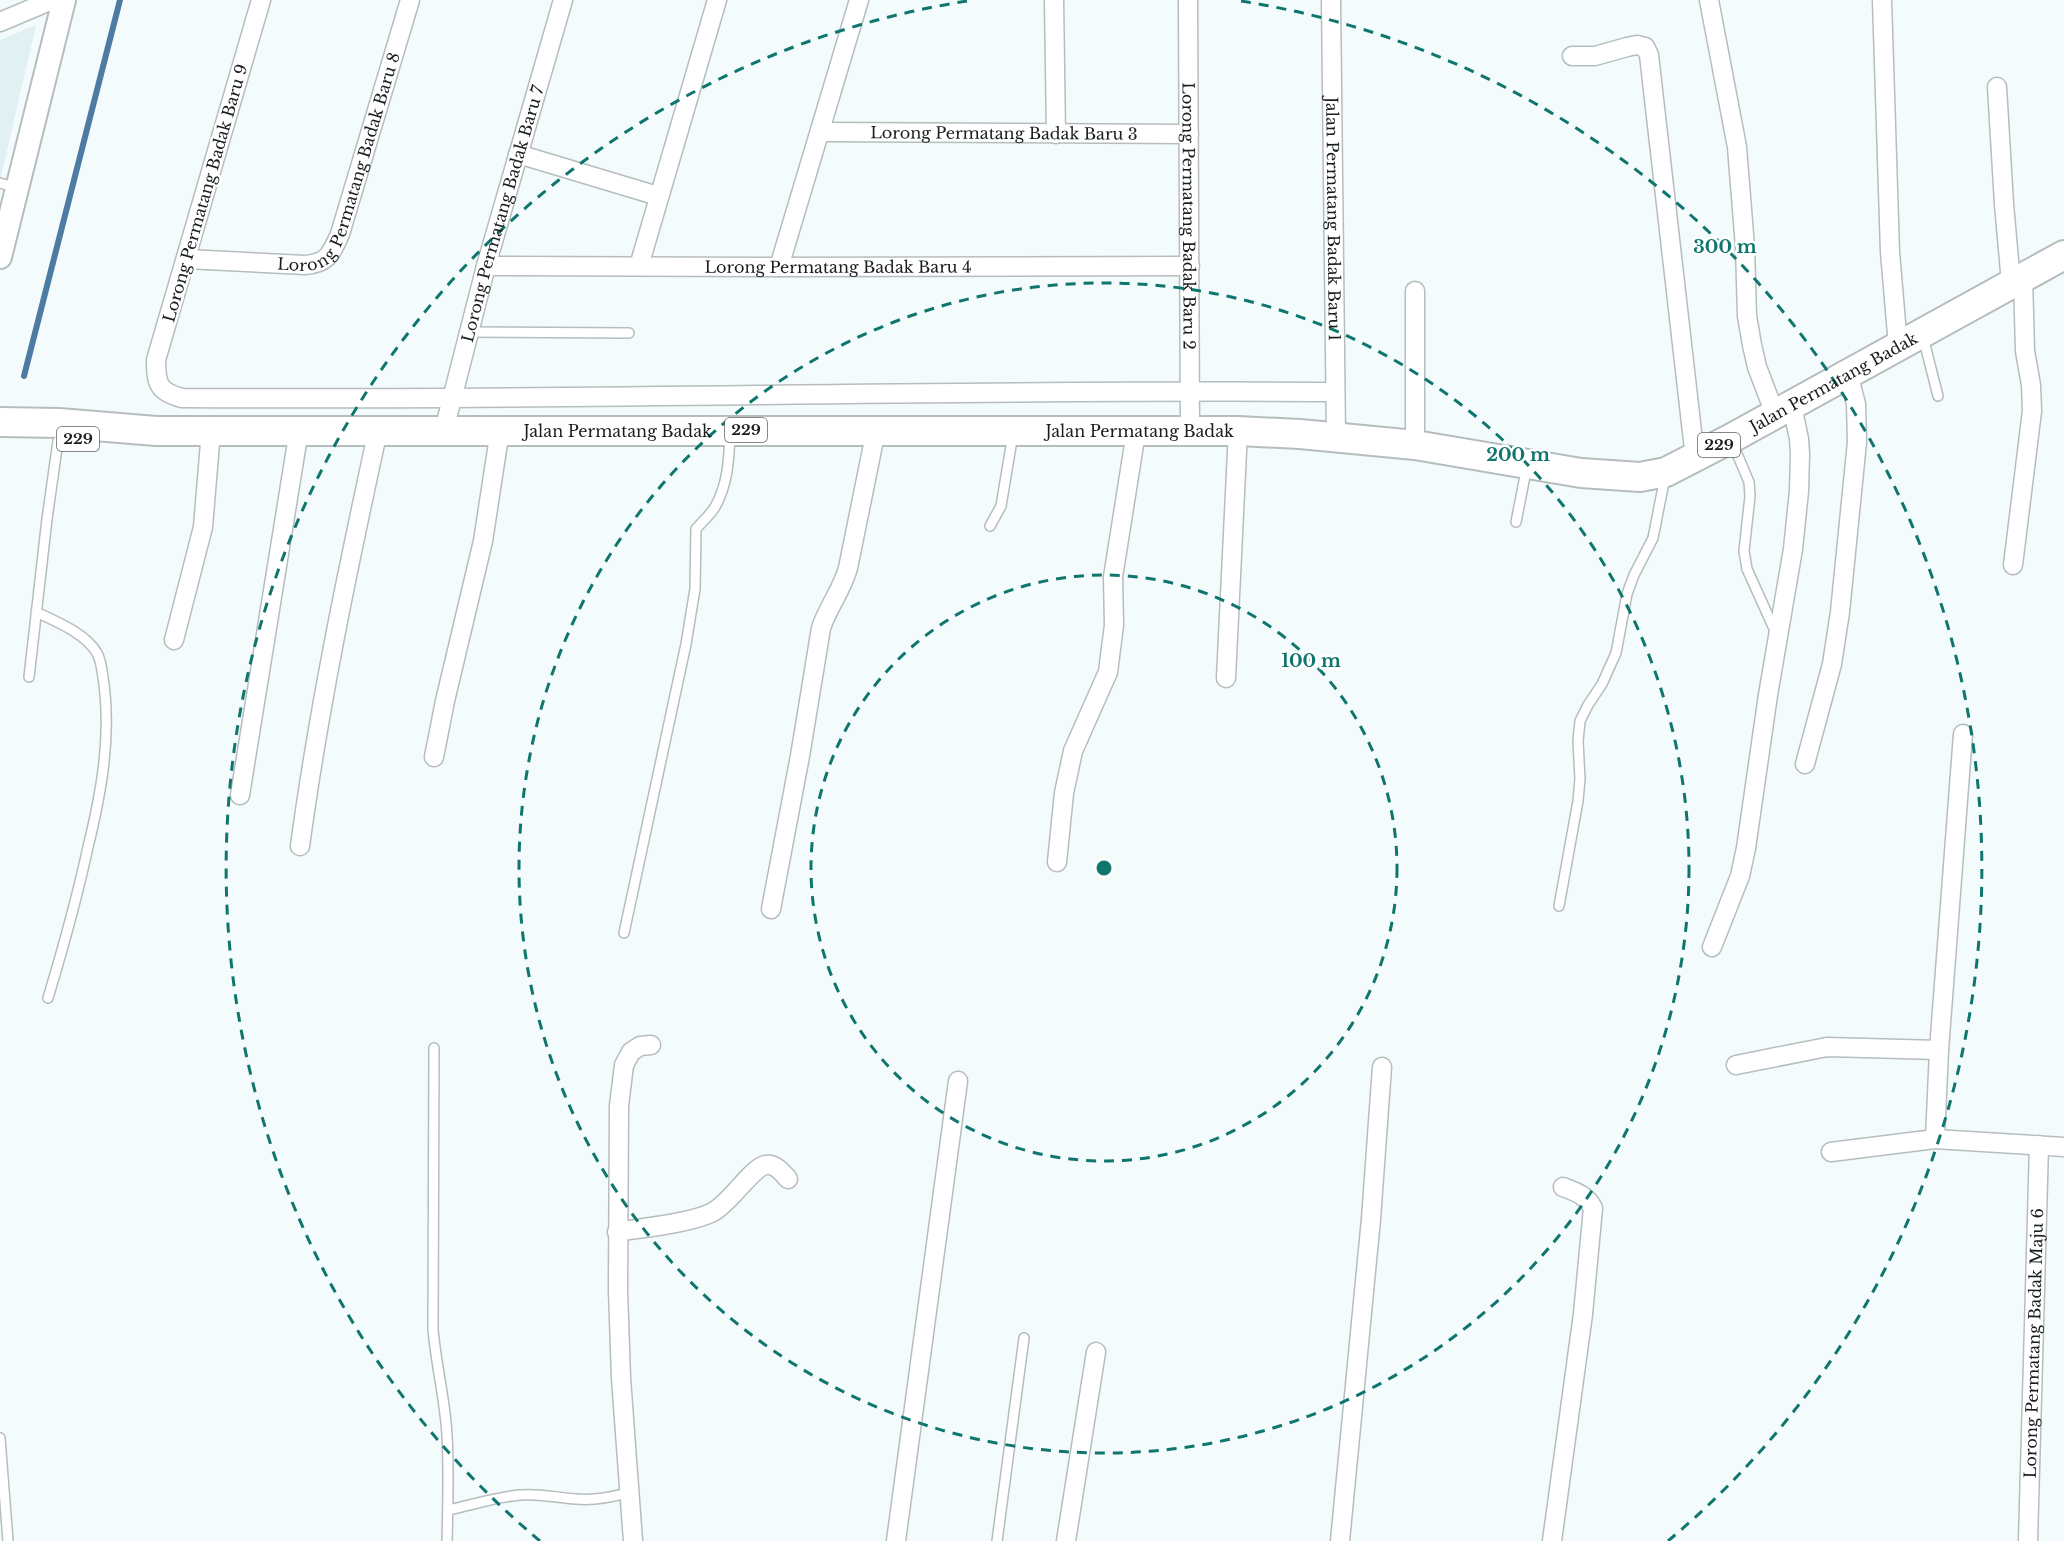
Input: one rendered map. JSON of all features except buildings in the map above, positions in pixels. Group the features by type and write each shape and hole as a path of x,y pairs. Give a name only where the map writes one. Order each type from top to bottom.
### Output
{"main road":[{"name":"Jalan Permatang Badak","path":"0,440 58,441 156,431 211,430 1238,431 1300,434 1415,445 1581,473 1640,477 1666,472 1730,440 2064,255"},
{"name":"Jalan Permatang Badak","path":"0,422 59,423 156,431"}],"street":[{"path":"9,12 52,0"},
{"path":"0,257 9,185 64,0"},
{"name":"Lorong Permatang Badak Baru 9","path":"261,0 156,360 159,386 169,395 182,398 452,398"},
{"name":"Lorong Permatang Badak Baru 8","path":"186,260 305,265 317,264 327,258 340,234 410,0"},
{"name":"Lorong Permatang Badak Baru 7","path":"444,430 486,266 563,0"},
{"path":"639,266 717,0"},
{"path":"779,267 859,0"},
{"path":"1054,0 1056,134"},
{"name":"Lorong Permatang Badak Baru 2","path":"1188,0 1190,431"},
{"name":"Jalan Permatang Badak Baru 1","path":"1331,0 1336,438"},
{"path":"1709,0 1737,147 1745,247 1747,316 1752,345 1757,367 1799,439 1799,491 1793,549 1777,636 1746,848 1740,876 1712,946"},
{"path":"1882,0 1890,252 1910,339"},
{"path":"1572,56 1595,56 1637,45 1645,47 1650,55 1695,458"},
{"path":"1997,87 2004,204 2017,280 2031,385 2032,411 2013,565"},
{"name":"Lorong Permatang Badak Baru 3","path":"820,132 1189,134"},
{"path":"518,154 658,196"},
{"name":"Lorong Permatang Badak Baru 4","path":"486,266 1190,266"},
{"path":"1415,291 1415,445"},
{"path":"1805,764 1832,664 1840,612 1857,442 1856,404 1848,373"},
{"path":"452,398 1190,391 1335,392"},
{"path":"174,640 203,527 211,430"},
{"path":"240,795 299,430"},
{"path":"300,846 308,784 334,639 378,430"},
{"path":"434,757 483,541 500,430"},
{"path":"771,909 821,628 826,613 846,575 876,430"},
{"path":"1226,678 1238,431"},
{"path":"1057,862 1064,793 1073,751 1108,672 1114,625 1113,577 1136,432"},
{"path":"1935,1139 1939,1050 1963,734"},
{"path":"633,1541 621,1378 617,1232 621,1079 624,1065 631,1052 640,1046 651,1046"},
{"path":"1736,1065 1827,1047 1939,1050"},
{"path":"1340,1541 1371,1220 1382,1067"},
{"path":"896,1541 958,1081"},
{"path":"1831,1152 1935,1139 2064,1147"},
{"name":"Lorong Permatang Badak Maju 6","path":"2028,1541 2039,1145"},
{"path":"617,1232 661,1225 712,1212 732,1197 756,1171 765,1165 778,1168 788,1179"},
{"path":"1552,1541 1583,1314 1593,1208 1582,1194 1563,1187"},
{"path":"1066,1541 1096,1352"}],"lane":[{"path":"469,332 629,333"},
{"path":"1910,339 1938,396"},
{"path":"624,933 686,644 695,589 696,529 714,508 724,486 728,470 730,430"},
{"path":"990,526 1001,506 1013,431"},
{"path":"1730,440 1749,482 1750,496 1744,551 1747,569 1777,636"},
{"path":"28,676 58,441"},
{"path":"1516,522 1528,464"},
{"path":"1559,906 1578,801 1580,721 1610,669 1616,653 1627,594 1653,538 1666,472"},
{"path":"36,612 68,627 96,652 101,663 105,696 106,734 98,804 77,898 48,998"},
{"path":"434,1048 433,1329 435,1358 447,1434 447,1541"},
{"path":"997,1541 1024,1338"},
{"path":"0,1438 8,1541"},
{"path":"448,1510 519,1495 594,1499 609,1498 631,1491"}],"shaded area":[{"path":"36,25 0,181 0,40"}],"waterway":[{"path":"24,376 120,0"}]}
